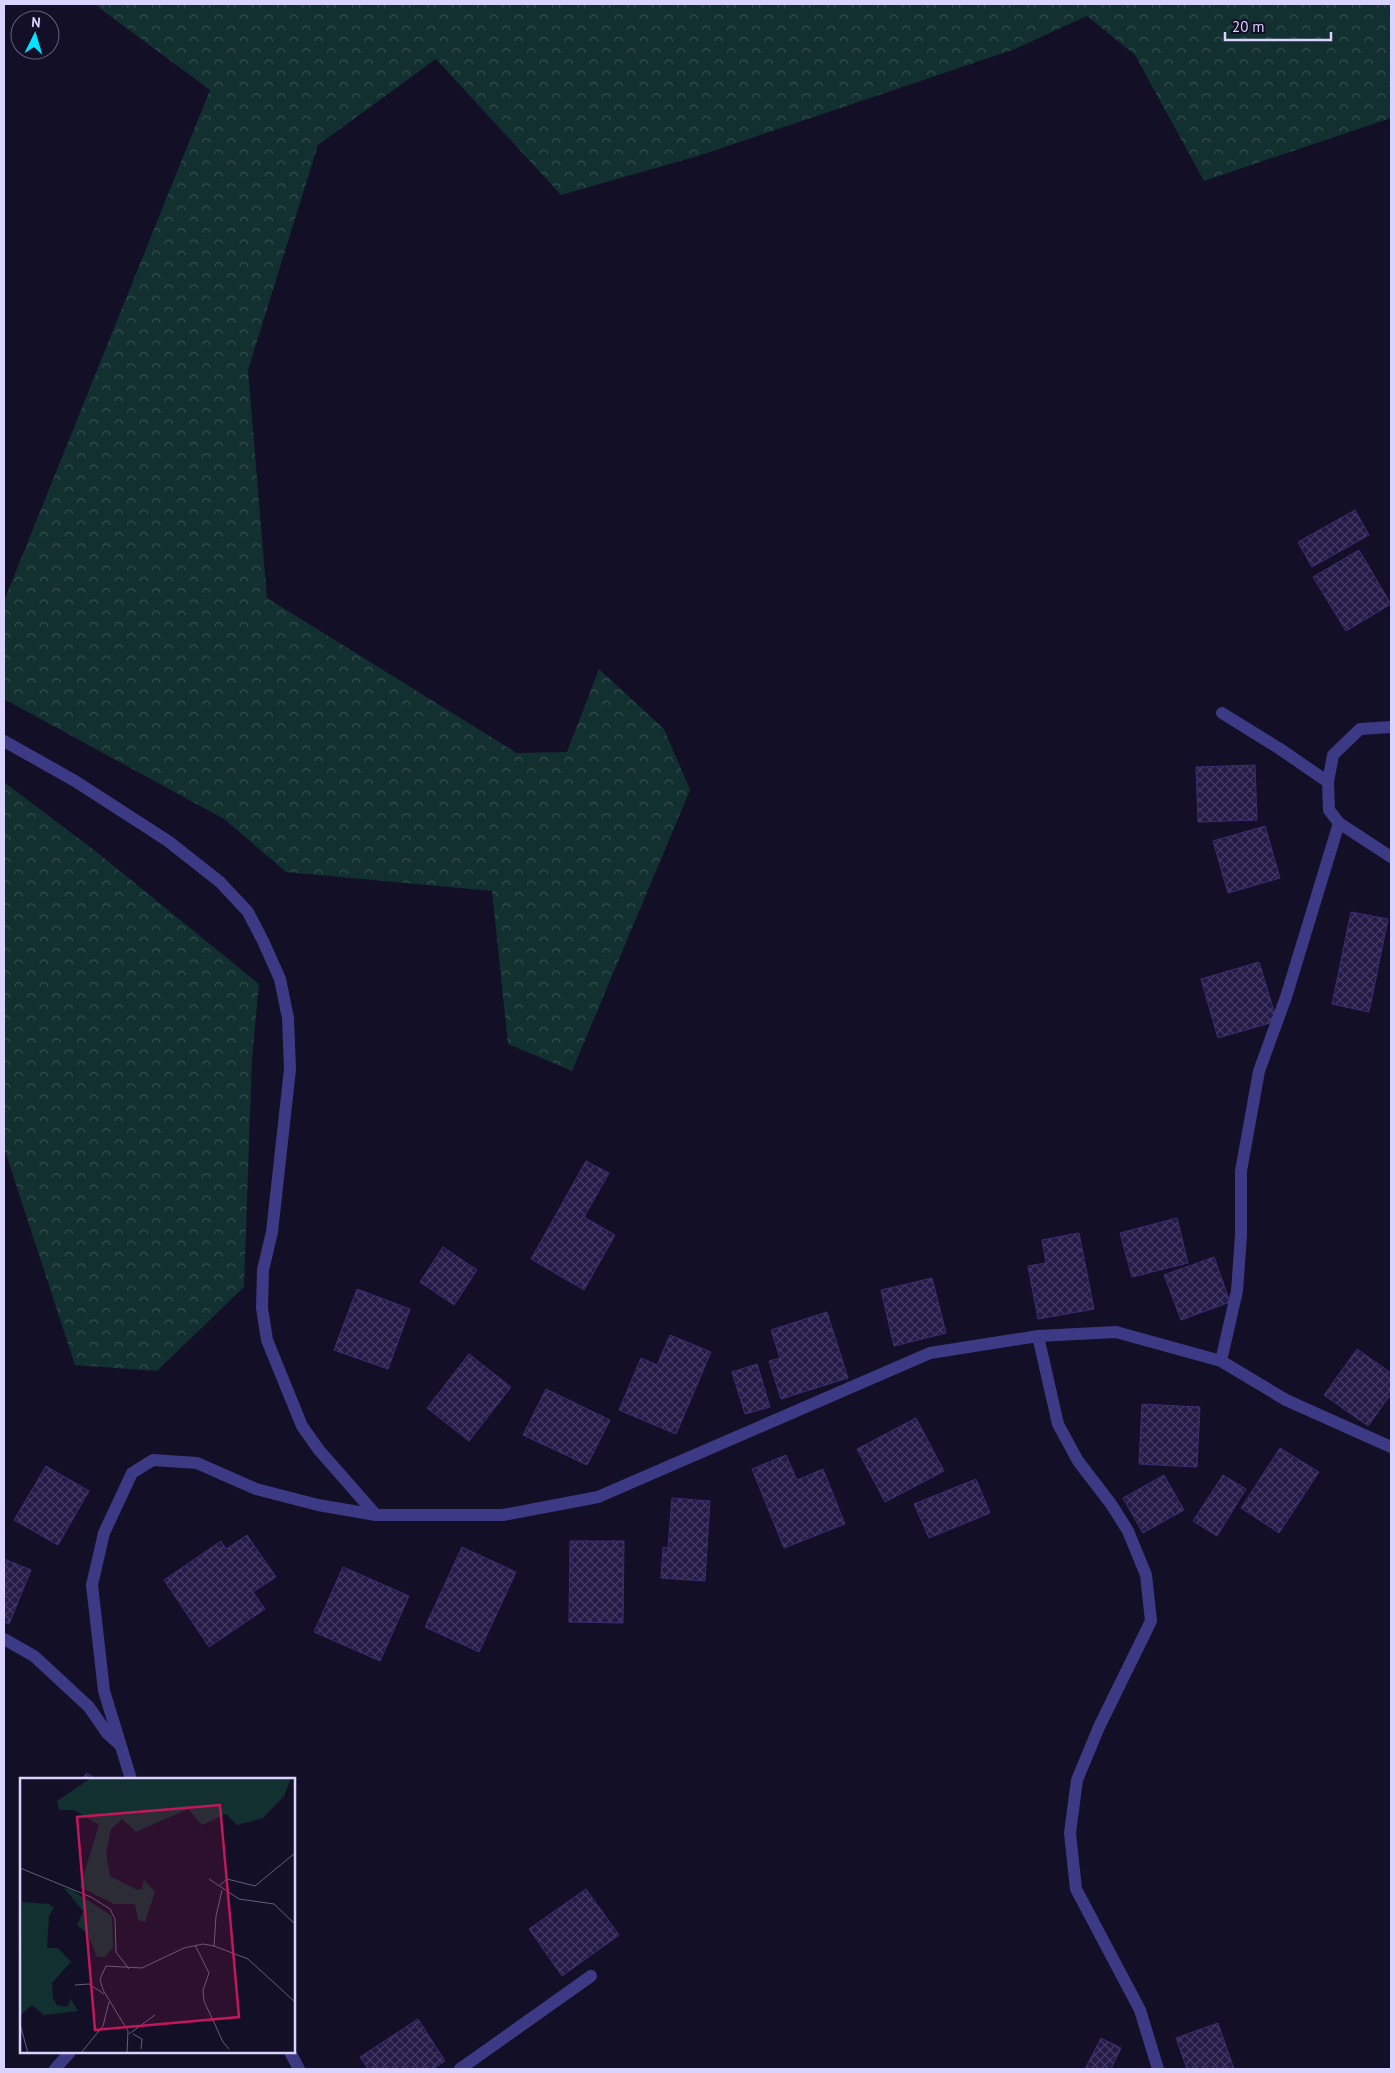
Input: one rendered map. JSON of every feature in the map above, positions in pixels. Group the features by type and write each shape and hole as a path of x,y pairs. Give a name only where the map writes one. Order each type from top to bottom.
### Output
{"street":[{"path":"1222,713 1328,782"},
{"path":"1391,727 1360,729 1333,755 1328,782 1329,810 1339,823 1391,857"},
{"path":"4,742 75,781 168,841 220,882 248,912 263,941 280,979 288,1018 290,1069 272,1232 263,1270 262,1308 267,1340 302,1426 319,1450 376,1515"},
{"path":"1221,1361 1237,1291 1241,1235 1240,1171 1259,1071 1286,997 1339,823"},
{"path":"131,1778 104,1691 92,1585 104,1533 132,1473 154,1460 197,1463 256,1490 318,1505 376,1515 503,1515 598,1497 930,1352 1038,1336 1116,1332 1221,1361 1286,1400 1391,1447"},
{"path":"1038,1336 1058,1424 1078,1461 1124,1524 1146,1575 1151,1621 1076,1780 1070,1833 1076,1888 1140,2010 1158,2069"},
{"path":"4,1639 34,1656 89,1707 107,1733 119,1744"},
{"path":"460,2069 591,1976"},
{"path":"55,2069 69,2053"},
{"path":"291,2053 299,2069"}],"green space":[{"path":"94,4 1391,4 1391,118 1204,181 1135,55 1087,16 1015,49 698,156 561,195 436,59 318,145 248,370 267,598 517,753 567,752 599,669 664,729 690,790 572,1071 508,1044 492,891 286,872 224,819 4,699 4,601 210,90"},
{"path":"4,782 94,850 259,984 252,1059 244,1287 157,1371 75,1365 4,1148"}],"building":[{"path":"1355,510 1369,535 1312,567 1298,542"},
{"path":"1359,550 1391,604 1346,631 1313,577"},
{"path":"1255,765 1257,820 1198,822 1196,767"},
{"path":"1265,826 1280,878 1228,893 1213,841"},
{"path":"1351,912 1388,919 1369,1012 1332,1004"},
{"path":"1259,962 1277,1021 1218,1038 1201,979"},
{"path":"586,1161 609,1173 584,1217 615,1235 584,1290 531,1259"},
{"path":"1177,1218 1188,1263 1132,1277 1120,1233"},
{"path":"1079,1233 1094,1309 1038,1319 1028,1266 1046,1263 1042,1240"},
{"path":"443,1247 477,1270 454,1305 420,1282"},
{"path":"1214,1257 1230,1302 1181,1320 1164,1275"},
{"path":"932,1278 946,1333 894,1346 881,1290"},
{"path":"357,1289 410,1309 388,1369 334,1350"},
{"path":"827,1312 848,1378 781,1399 769,1361 780,1358 771,1330"},
{"path":"670,1335 711,1352 676,1434 619,1410 641,1358 657,1365"},
{"path":"1357,1349 1391,1373 1391,1394 1368,1426 1324,1395"},
{"path":"469,1354 511,1387 469,1441 427,1408"},
{"path":"757,1364 770,1407 745,1414 732,1372"},
{"path":"546,1389 610,1420 587,1465 523,1435"},
{"path":"1142,1404 1200,1407 1197,1467 1139,1464"},
{"path":"916,1418 944,1471 885,1502 857,1449"},
{"path":"1280,1448 1319,1472 1279,1533 1241,1508"},
{"path":"786,1455 797,1480 823,1469 845,1524 784,1548 752,1469"},
{"path":"46,1466 89,1491 58,1545 14,1520"},
{"path":"1164,1475 1184,1510 1143,1533 1123,1498"},
{"path":"1223,1475 1246,1489 1217,1536 1193,1521"},
{"path":"976,1479 990,1513 929,1538 914,1504"},
{"path":"672,1498 710,1501 705,1581 661,1578 663,1547 668,1548"},
{"path":"247,1535 276,1577 253,1592 265,1609 209,1647 164,1580 221,1541 226,1549"},
{"path":"570,1541 624,1541 623,1623 569,1622"},
{"path":"462,1547 516,1572 479,1652 425,1627"},
{"path":"4,1559 31,1570 9,1624 4,1622"},
{"path":"343,1567 409,1596 380,1661 314,1632"},
{"path":"87,1773 94,1778 83,1778"},
{"path":"586,1889 619,1935 562,1976 529,1929"},
{"path":"418,2019 445,2061 433,2069 368,2069 360,2057"},
{"path":"1218,2023 1234,2069 1187,2069 1176,2038"},
{"path":"1101,2038 1121,2048 1111,2069 1085,2069"}]}
